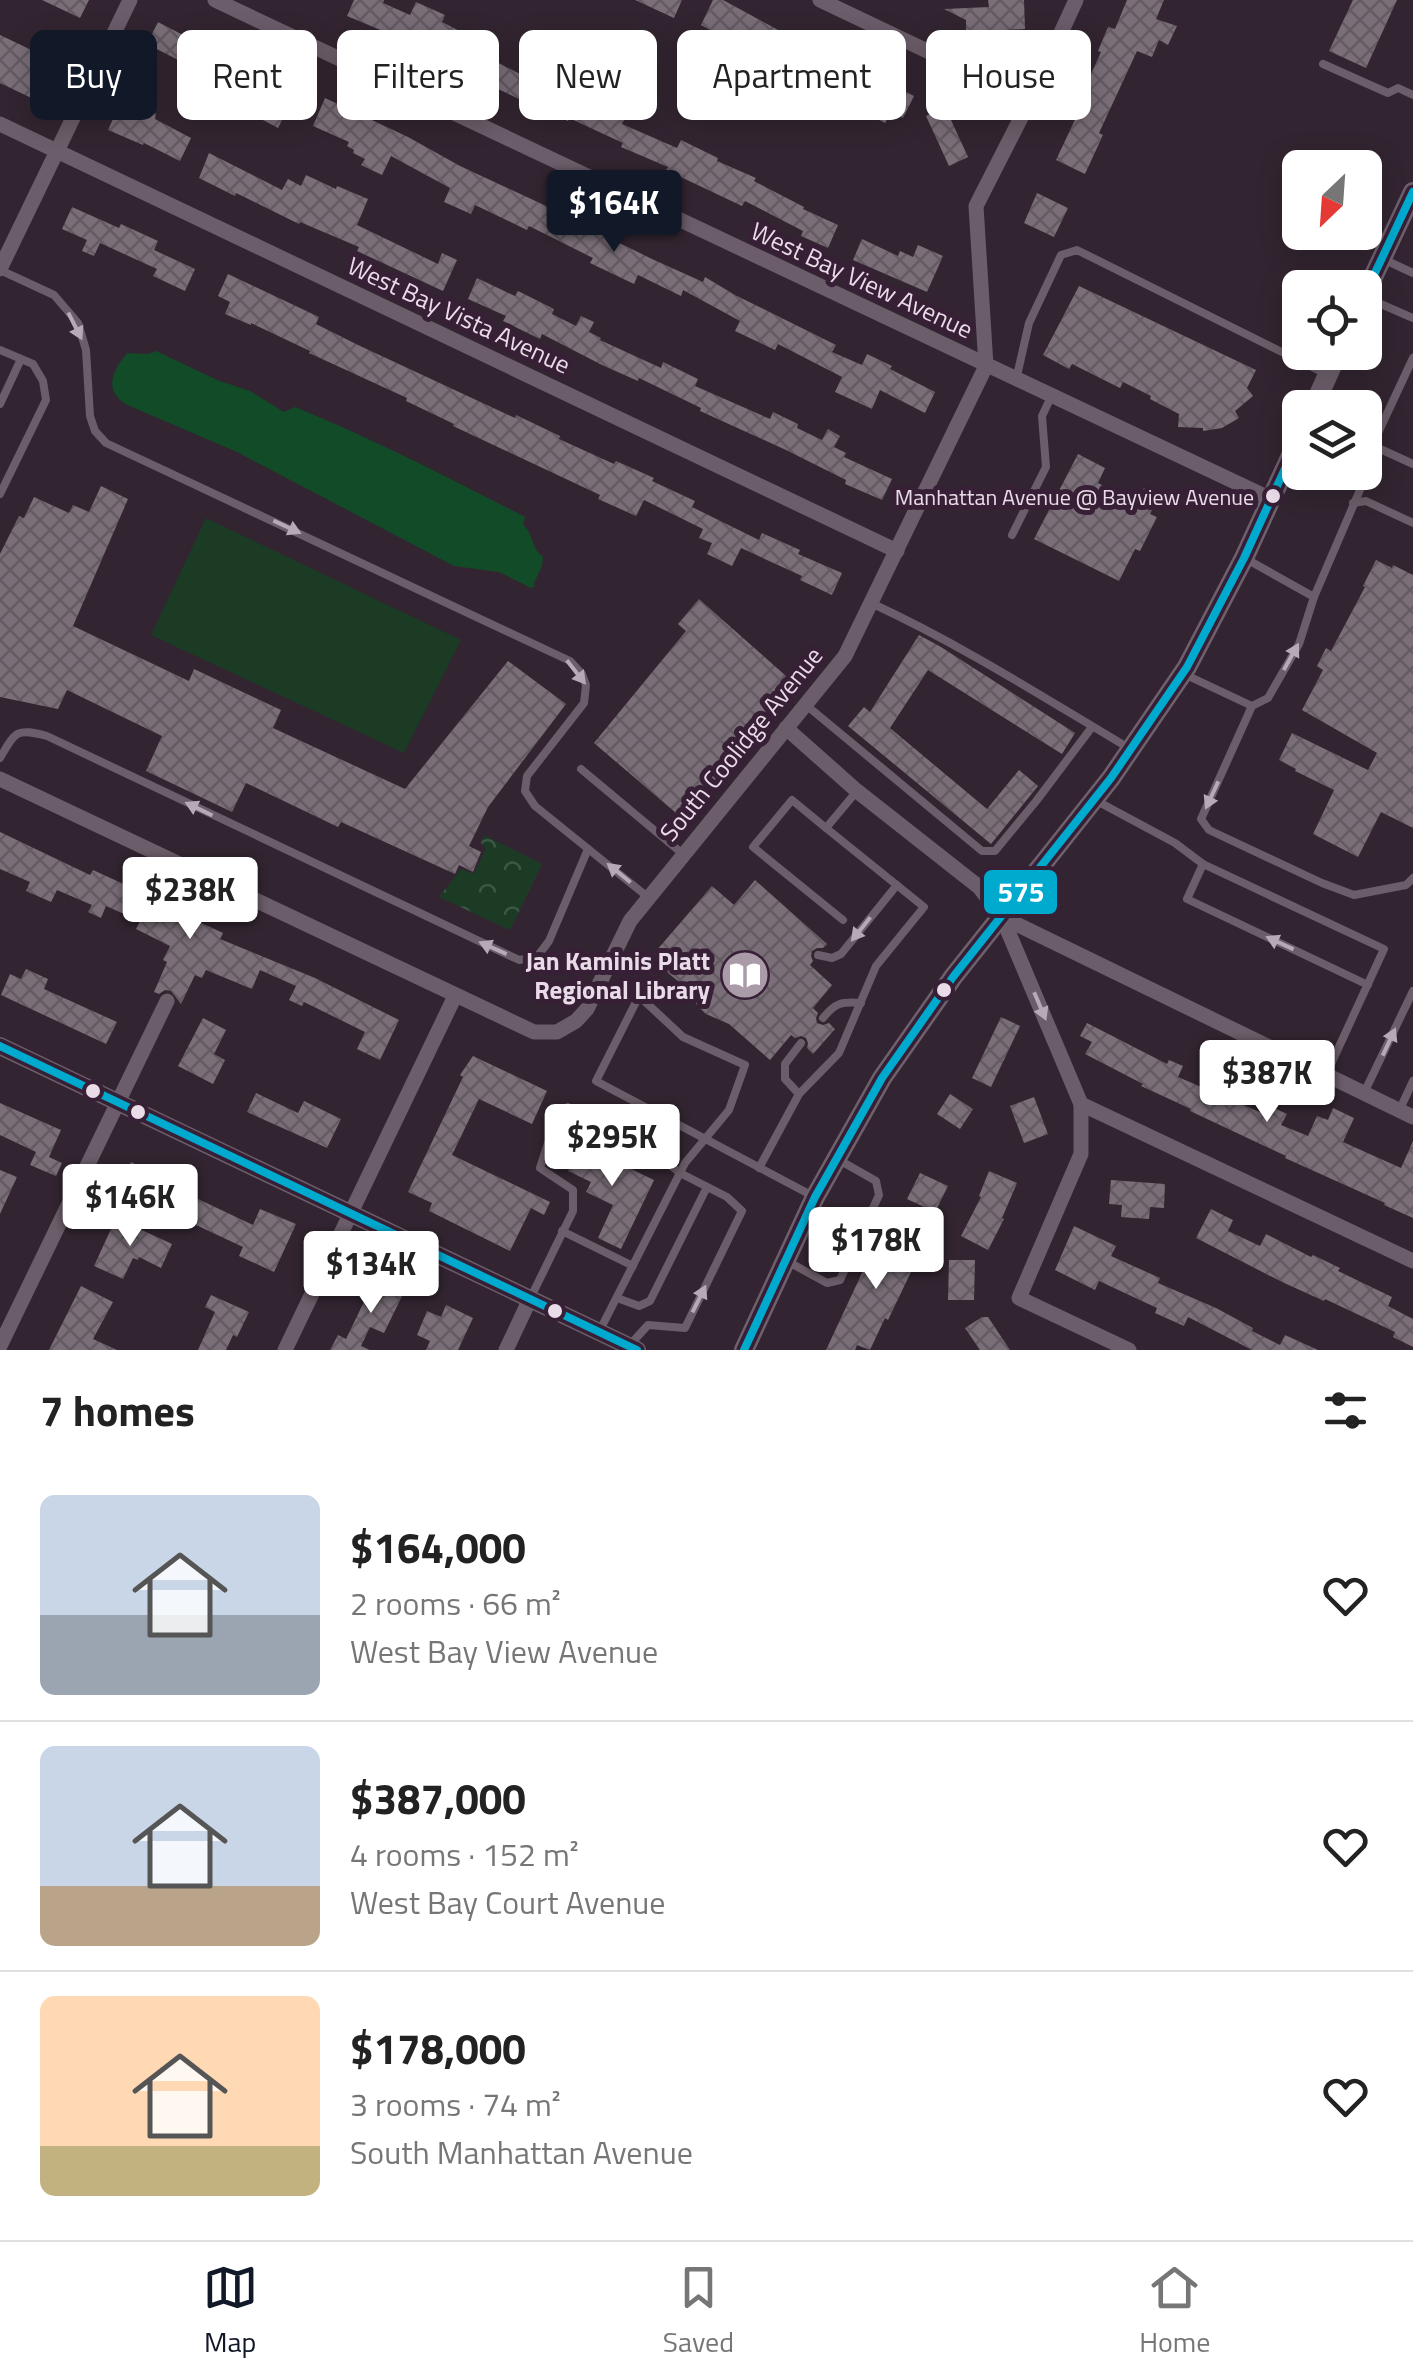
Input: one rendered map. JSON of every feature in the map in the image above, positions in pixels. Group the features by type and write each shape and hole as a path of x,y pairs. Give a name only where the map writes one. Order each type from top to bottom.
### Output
{"main road":[{"path":"1376,270 1413,192"},
{"path":"1321,390 1330,370"},
{"path":"744,1350 812,1204 882,1078 914,1031 1094,800 1184,673 1282,475"}],"street":[{"path":"0,270 130,0"},
{"name":"West Bay View Avenue","path":"215,0 1271,499"},
{"path":"820,0 926,50"},
{"name":"South Coolidge Avenue","path":"1062,30 1076,0"},
{"name":"South Coolidge Avenue","path":"455,996 534,1032 557,1032 576,1022 587,1009 630,922 845,656 986,366 976,206 1020,120"},
{"name":"West Bay Vista Avenue","path":"0,124 897,552"},
{"path":"786,728 979,887 1002,916 1081,1104 1081,1154 1019,1298 1129,1350"},
{"path":"0,779 455,996 285,1350"},
{"path":"1002,916 1406,1114"},
{"path":"0,1346 167,1001"},
{"path":"0,1046 633,1349"},
{"path":"1081,1104 1413,1261"},
{"path":"506,1350 530,1299"}],"lane":[{"path":"1323,64 1388,94 1398,88 1413,95"},
{"path":"1016,380 1030,323 1061,255 1076,250 1328,375"},
{"path":"1381,259 1413,273"},
{"path":"0,270 54,295 78,323 86,350 90,416 95,431 106,443 570,660 586,685 584,703 527,776 525,791 535,806 649,898"},
{"path":"1382,304 1413,318"},
{"path":"0,350 33,364 46,400 0,494"},
{"path":"1382,425 1413,358"},
{"path":"0,404 21,359"},
{"path":"1012,534 1046,467 1042,416 1050,396"},
{"path":"1382,450 1413,464"},
{"path":"1360,490 1314,597 1299,644 1268,698 1252,706 1201,818 1209,830 1322,884 1354,895 1406,885 1413,878"},
{"path":"1354,503 1366,501 1413,522"},
{"path":"1244,558 1314,597"},
{"path":"871,603 992,666 1130,750"},
{"path":"1184,673 1252,706"},
{"path":"806,705 982,851 994,851 1038,800 1092,726"},
{"path":"0,758 14,734 24,730 47,736 519,960 538,957 549,941 588,849"},
{"path":"580,769 684,855"},
{"path":"826,828 857,790"},
{"path":"759,1168 800,1094 839,1053 876,966 924,907 792,800 753,847 842,920"},
{"path":"1094,800 1175,842 1203,864 1384,950 1326,1075"},
{"path":"1203,864 1187,899 1368,985"},
{"path":"818,955 832,958 841,954 897,886"},
{"path":"1364,1093 1413,991"},
{"path":"599,1332 685,1164 706,1140 729,1110 744,1065 683,1037 639,996 596,1081 706,1140 759,1168 858,1240"},
{"path":"823,1018 833,1006 844,1001 861,1002"},
{"path":"800,1094 784,1079 785,1064 801,1043"},
{"path":"1406,1114 1413,1082"},
{"path":"530,1299 572,1210 573,1190 540,1168 548,1143 568,1107 660,1156 680,1173 727,1197 742,1210 685,1328 648,1325 633,1349"},
{"path":"784,1260 826,1283 840,1280 879,1195 876,1181 836,1158"},
{"path":"616,1298 639,1306 650,1301 707,1187"},
{"path":"562,1232 633,1266"}],"green space":[{"path":"206,518 461,640 404,753 151,635"},
{"path":"484,835 542,864 510,930 439,897 461,869 474,874 486,848 481,843"}],"shaded area":[{"path":"156,351 250,391 284,412 295,407 354,432 525,517 523,524 543,557 535,586 531,588 499,572 454,566 237,452 125,404 112,386 118,366 127,353"}],"building":[{"path":"42,0 89,0 80,18"},
{"path":"354,0 384,0 383,3 410,15 416,2 445,15 442,22 458,30 380,30 347,16"},
{"path":"635,0 682,0 674,18"},
{"path":"713,0 723,0 778,30 710,30 701,25"},
{"path":"988,0 1024,0 1025,29 966,30 966,20 944,9 989,7"},
{"path":"1127,0 1164,0 1156,19 1177,26 1168,45 1159,40 1152,57 1137,51 1099,133 1103,135 1085,174 1056,160 1075,120 1091,120 1091,74 1108,27 1115,29"},
{"path":"1353,0 1397,0 1366,68 1329,51"},
{"path":"158,22 177,32 177,59 157,49 154,30"},
{"path":"0,35 30,49 30,97 0,83"},
{"path":"499,63 519,74 519,99 499,89"},
{"path":"906,92 914,96 906,112"},
{"path":"325,98 337,104 337,120 372,120 460,166 558,209 652,259 703,282 705,277 836,345 832,352 862,365 867,354 935,392 925,413 880,390 872,409 835,392 842,377 778,344 775,350 735,331 740,321 683,290 681,296 638,275 634,284 529,226 527,230 475,205 471,214 444,202 450,188 391,156 382,175 361,165 365,159 353,153 347,146 349,142 313,126"},
{"path":"113,120 157,120 191,138 180,161 108,130"},
{"path":"263,120 282,120 278,128"},
{"path":"573,120 624,120 622,124 677,148 681,140 718,158 717,161 756,178 754,181 838,225 828,248 745,201 742,206 621,147 623,143"},
{"path":"928,120 951,120 968,157 949,166"},
{"path":"209,153 282,190 288,179 301,186 306,175 368,199 357,225 438,264 442,253 457,260 443,291 357,251 359,247 199,178"},
{"path":"1037,193 1068,208 1054,237 1024,223"},
{"path":"72,207 158,241 154,250 195,269 185,291 153,276 157,269 100,243 94,256 82,251 87,240 62,229"},
{"path":"862,239 898,256 900,251 913,257 918,245 943,256 927,292 853,260"},
{"path":"228,274 319,317 316,324 358,345 515,418 516,415 614,464 616,461 654,478 652,481 695,501 692,507 759,540 762,533 800,550 798,554 842,573 832,595 800,580 802,576 741,548 732,566 707,554 712,543 699,538 703,529 644,500 636,516 598,499 600,495 453,426 406,401 407,398 225,314 230,302 218,296"},
{"path":"477,278 515,296 518,291 554,309 552,314 576,326 581,316 594,322 589,332 600,340 661,368 663,362 698,379 695,386 770,419 773,412 822,440 828,429 840,436 834,447 846,453 844,457 892,479 882,500 639,378 638,381 542,334 540,339 503,321 506,316 468,299"},
{"path":"1079,286 1256,370 1247,388 1253,396 1235,411 1239,418 1222,428 1203,431 1178,427 1179,414 1150,399 1151,396 1123,382 1120,388 1072,364 1069,369 1043,355"},
{"path":"1078,454 1105,468 1098,483 1136,502 1144,488 1159,496 1150,514 1157,517 1119,581 1034,539"},
{"path":"101,486 128,499 73,626 189,681 194,669 281,710 273,728 405,789 508,661 566,704 488,807 469,846 481,852 473,872 459,865 455,874 341,822 338,827 246,783 232,812 146,771 162,736 67,690 58,709 0,697 0,554 19,516 24,518 34,497 69,513 73,505 89,512"},
{"path":"1376,560 1413,575 1413,828 1381,812 1358,857 1313,834 1334,790 1279,760 1292,733 1368,770 1377,753 1302,710 1323,670 1317,666 1326,648 1331,651"},
{"path":"699,599 795,684 683,819 594,743 686,631 678,624"},
{"path":"919,635 1075,733 1062,754 928,670 890,728 987,809 1019,770 1038,786 991,844 848,726 864,707 870,712"},
{"path":"0,832 90,875 93,870 130,887 129,890 183,918 184,915 223,933 220,939 315,978 399,1020 380,1060 357,1049 365,1032 304,1002 302,1006 289,1000 296,986 260,970 252,989 206,970 202,978 195,975 181,1004 171,991 154,992 170,946 136,929 140,921 106,906 101,918 88,912 92,905 57,890 51,902 26,891 30,882 0,869"},
{"name":"Jan Kaminis Platt Regional Library","path":"755,880 827,944 812,951 810,965 832,985 813,1008 818,1013 817,1023 829,1023 835,1029 813,1054 807,1048 806,1038 791,1035 770,1060 729,1024 706,1014 691,992 650,958 712,886 734,905"},
{"path":"26,969 48,979 44,989 117,1022 106,1044 1,995 10,974 21,979"},
{"path":"1001,1017 1020,1026 991,1087 972,1078"},
{"path":"203,1018 226,1030 214,1054 225,1060 213,1084 178,1066"},
{"path":"1087,1023 1167,1064 1169,1060 1183,1066 1178,1077 1262,1113 1266,1104 1287,1114 1281,1125 1308,1136 1317,1116 1328,1120 1333,1108 1354,1118 1343,1142 1401,1168 1413,1141 1413,1218 1190,1111 1085,1054 1092,1042 1080,1036"},
{"path":"473,1056 547,1091 532,1124 479,1099 452,1155 550,1202 544,1215 531,1208 510,1251 429,1211 432,1203 408,1192 463,1077 460,1075"},
{"path":"256,1093 298,1113 304,1101 341,1119 327,1148 247,1112"},
{"path":"950,1094 973,1109 960,1129 937,1114"},
{"path":"1034,1097 1048,1134 1024,1143 1010,1106"},
{"path":"0,1103 61,1130 49,1157 62,1163 56,1176 30,1165 36,1152 0,1135"},
{"path":"584,1139 617,1155 614,1161 654,1180 621,1249 598,1238 613,1205 586,1192 591,1182 568,1171"},
{"path":"131,1162 253,1225 260,1209 296,1224 274,1272 239,1256 243,1247 119,1189"},
{"path":"0,1170 17,1177 0,1214"},
{"path":"989,1171 1017,1183 988,1250 961,1236"},
{"path":"920,1173 948,1186 935,1212 907,1199"},
{"path":"1111,1180 1165,1184 1164,1208 1150,1207 1149,1219 1121,1217 1122,1205 1109,1204"},
{"path":"1211,1209 1233,1220 1228,1231 1260,1246 1266,1234 1392,1297 1388,1306 1413,1319 1413,1347 1393,1337 1395,1332 1282,1282 1196,1238"},
{"path":"116,1218 172,1244 161,1268 133,1258 123,1279 94,1266"},
{"path":"1074,1226 1116,1246 1111,1256 1160,1278 1158,1283 1216,1308 1253,1328 1252,1331 1280,1345 1285,1335 1318,1350 1252,1350 1188,1317 1184,1326 1155,1313 1157,1308 1099,1281 1095,1290 1055,1270"},
{"path":"883,1228 923,1247 870,1350 857,1345 855,1350 826,1350"},
{"path":"949,1260 975,1260 974,1300 948,1300"},
{"path":"375,1279 404,1292 384,1333 370,1327 361,1346 370,1350 330,1350 338,1335 346,1339"},
{"path":"81,1286 113,1302 93,1339 117,1350 49,1350"},
{"path":"211,1295 249,1312 226,1350 198,1350 215,1312 205,1307"},
{"path":"446,1305 473,1318 458,1350 426,1350 430,1341 417,1335 427,1311 441,1317"},
{"path":"988,1317 1010,1350 980,1350 965,1328"}],"transit line":[{"name":"575","path":"1376,270 1413,192"},
{"name":"575","path":"744,1350 815,1197 882,1078 953,977 1111,778 1187,667 1282,475"},
{"name":"575","path":"0,1046 637,1350"}],"place":[{"name":"Manhattan Avenue @ Bayview Avenue","path":"1273,496"},
{"name":"Jan Kaminis Platt Regional Library","path":"745,975"}]}
